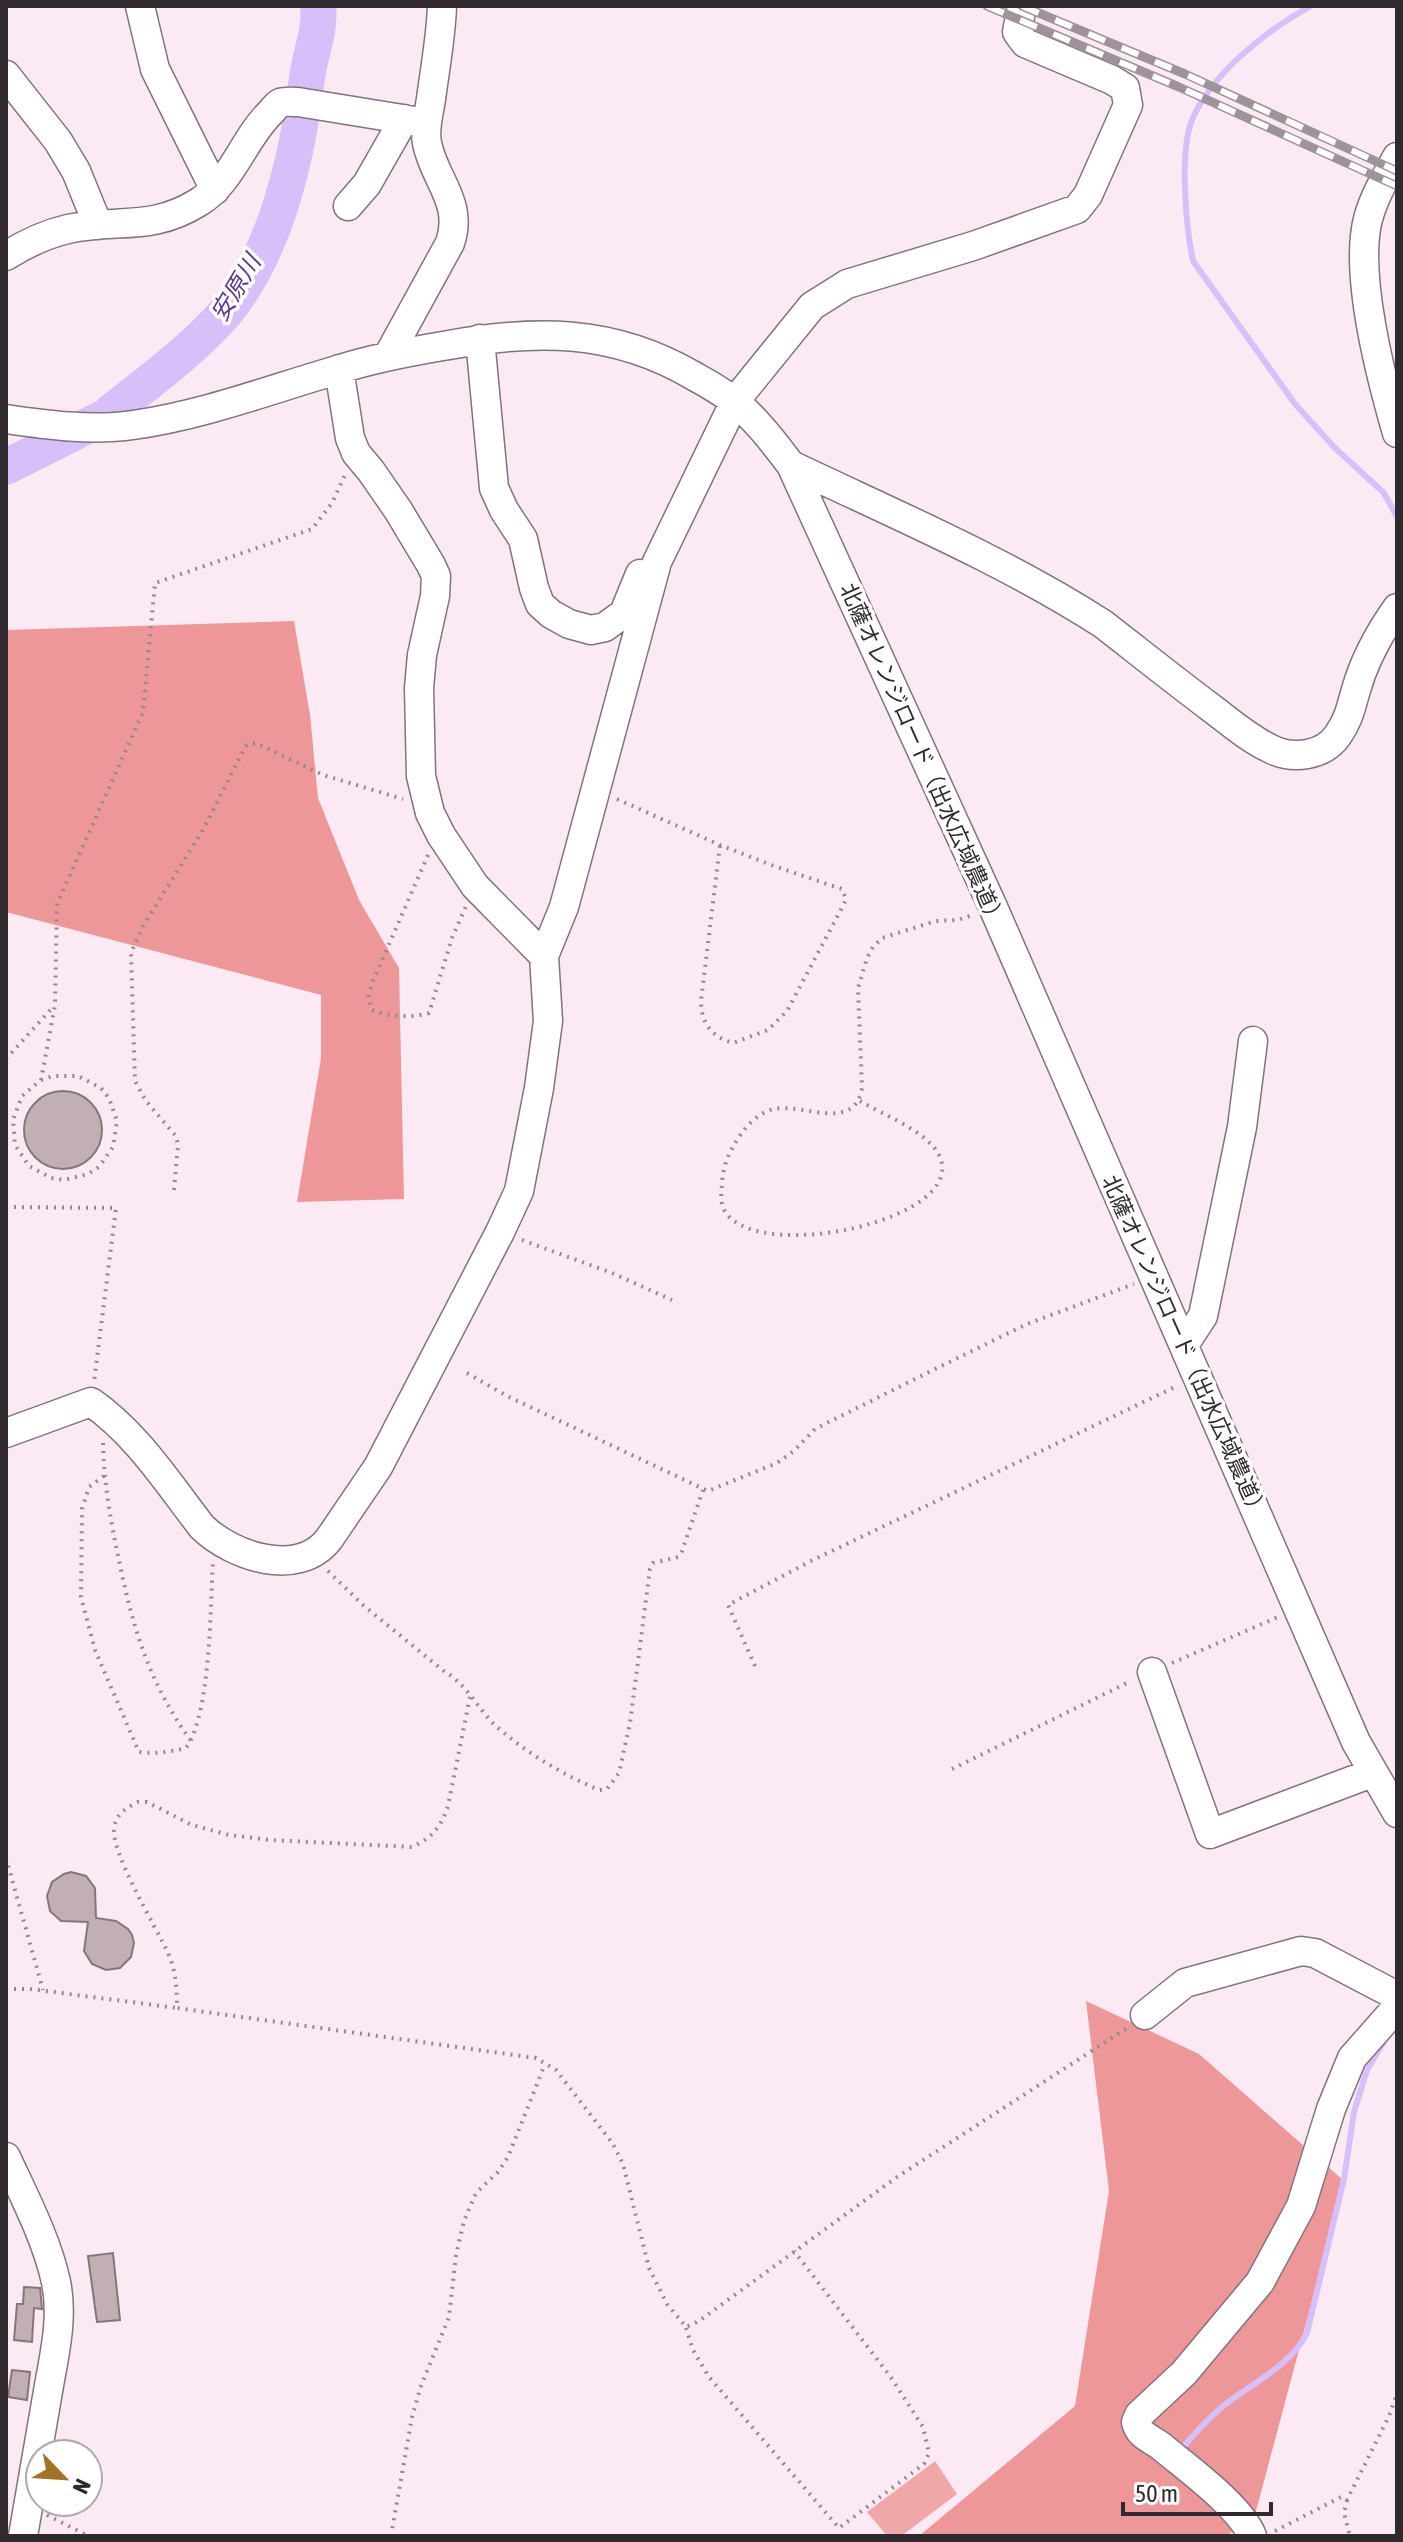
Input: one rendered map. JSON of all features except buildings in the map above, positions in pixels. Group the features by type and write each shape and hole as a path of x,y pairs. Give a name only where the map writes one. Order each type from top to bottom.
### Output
{"street":[{"path":"140,6 155,69 215,190"},
{"path":"348,206 416,121 441,27 442,6"},
{"path":"6,1433 99,1407 133,1439 202,1527 215,1539 238,1552 260,1558 292,1559 305,1558 321,1550 329,1539 378,1467 519,1191 548,1021 544,956 564,907 657,562 735,401 812,306 847,284 973,246 1077,209 1128,105 1125,88 1112,80 1025,43 1017,32 1022,6"},
{"path":"6,75 58,141 76,171 98,225"},
{"path":"6,256 28,242 68,229 145,223 171,217 200,202 228,175 263,119 280,103 298,102 416,121"},
{"path":"388,356 456,227 449,194 436,172 416,121"},
{"path":"1397,157 1377,193 1368,220 1365,248 1365,286 1388,403 1397,433"},
{"name":"北薩オレンジロード（出水広域農道）","path":"6,419 89,428 130,426 201,412 388,356 480,339 546,334 605,340 642,350 679,366 735,401 764,429 791,465 993,907 1356,1742 1397,1813"},
{"path":"480,339 494,488 523,539 540,604 569,624 591,630 605,627 624,613 639,575 657,562"},
{"path":"339,369 350,438 356,453 398,510 436,576 419,688 421,776 434,822 475,886 544,956"},
{"path":"791,465 996,564 1080,609 1245,734 1272,750 1288,754 1323,750 1336,739 1352,713 1356,690 1375,644 1397,608"},
{"path":"1184,1345 1203,1316 1242,1127 1253,1041"},
{"path":"1152,1672 1210,1834 1372,1773"},
{"path":"1145,2015 1185,1983 1301,1951 1315,1953 1397,1996"},
{"path":"1252,2536 1241,2516 1180,2461 1141,2433 1136,2422 1139,2415 1184,2373 1260,2282 1301,2206 1331,2109 1352,2058 1397,2007"},
{"path":"6,2157 48,2256 60,2305 40,2438"}],"path":[{"path":"41,1080 53,1076 78,1076 101,1088 109,1098 114,1109 117,1134 107,1158 88,1174 64,1180 39,1173 21,1156 12,1133 13,1120 22,1096 41,1080 55,1005 57,904 143,712 155,583 312,529 332,503 356,453"},
{"path":"174,1190 176,1136 139,1092 135,1081 131,953 143,926 203,830 247,745 256,743 323,775 407,800 434,822 373,981 368,997 372,1010 382,1014 416,1016 429,1013 452,938 475,886"},
{"path":"596,790 720,845 840,887 846,899 787,1011 768,1030 733,1043 714,1034 701,1017 720,845"},
{"path":"860,1101 930,1143 940,1156 942,1167 934,1191 879,1223 855,1230 793,1236 776,1234 740,1224 725,1213 722,1183 726,1160 745,1128 759,1115 784,1108 847,1112 860,1101 858,988 873,947 882,938 936,921 958,920 993,907"},
{"path":"6,1059 55,1005"},
{"path":"6,1207 116,1208 99,1407 104,1476 117,1552 141,1651 161,1693 191,1741"},
{"path":"500,1232 612,1273 672,1300"},
{"path":"467,1373 507,1396 708,1491 777,1463 815,1429 1027,1324 1155,1276"},
{"path":"755,1666 728,1605 811,1561 1198,1376"},
{"path":"104,1476 89,1487 82,1509 81,1597 95,1650 139,1752 152,1754 186,1748 200,1716 215,1539"},
{"path":"311,1555 364,1606 455,1678 496,1726 577,1781 599,1790 607,1789 619,1773 630,1723 650,1569 653,1563 678,1557 703,1490"},
{"path":"952,1769 1107,1692 1299,1608"},
{"path":"177,2008 177,1983 169,1956 137,1894 114,1835 118,1815 138,1802 147,1802 192,1825 229,1835 412,1847 426,1841 443,1822 470,1697"},
{"path":"6,1858 43,1990"},
{"path":"6,1989 43,1990 458,2045 536,2058 556,2070 613,2144 623,2164 649,2268 667,2304 686,2327 693,2350 709,2377 839,2528 924,2464 929,2443 923,2427 890,2376 794,2251"},
{"path":"686,2327 699,2321 897,2177 1145,2015"},
{"path":"391,2536 412,2417 449,2317 456,2255 464,2221 476,2193 498,2172 508,2157 545,2064"},
{"path":"1350,2536 1344,2513 1347,2500 1397,2394"},
{"path":"1266,2536 1341,2497 1347,2500"},
{"path":"54,2518 88,2536"}],"shaded area":[{"path":"294,621 310,715 318,798 359,900 399,968 404,1199 297,1202 321,1058 321,995 6,912 6,630"},
{"path":"1086,2001 1199,2054 1344,2181 1256,2511 1227,2536 919,2536 1075,2406 1109,2191"},
{"path":"935,2461 957,2494 904,2534 887,2536 867,2512"}],"waterway":[{"name":"安原川","path":"6,467 113,413 199,340 232,304 266,245 289,178 317,33 318,6"},
{"path":"1311,6 1242,54 1213,86 1192,120 1185,170 1190,246 1193,261 1295,404 1335,448 1384,493 1397,517"},
{"path":"1185,2445 1216,2412 1289,2357 1307,2333 1344,2179 1354,2112 1367,2070 1385,2040"}],"railway":[{"path":"987,6 1179,87 1397,186"},
{"path":"1022,6 1185,74 1397,171"}]}
